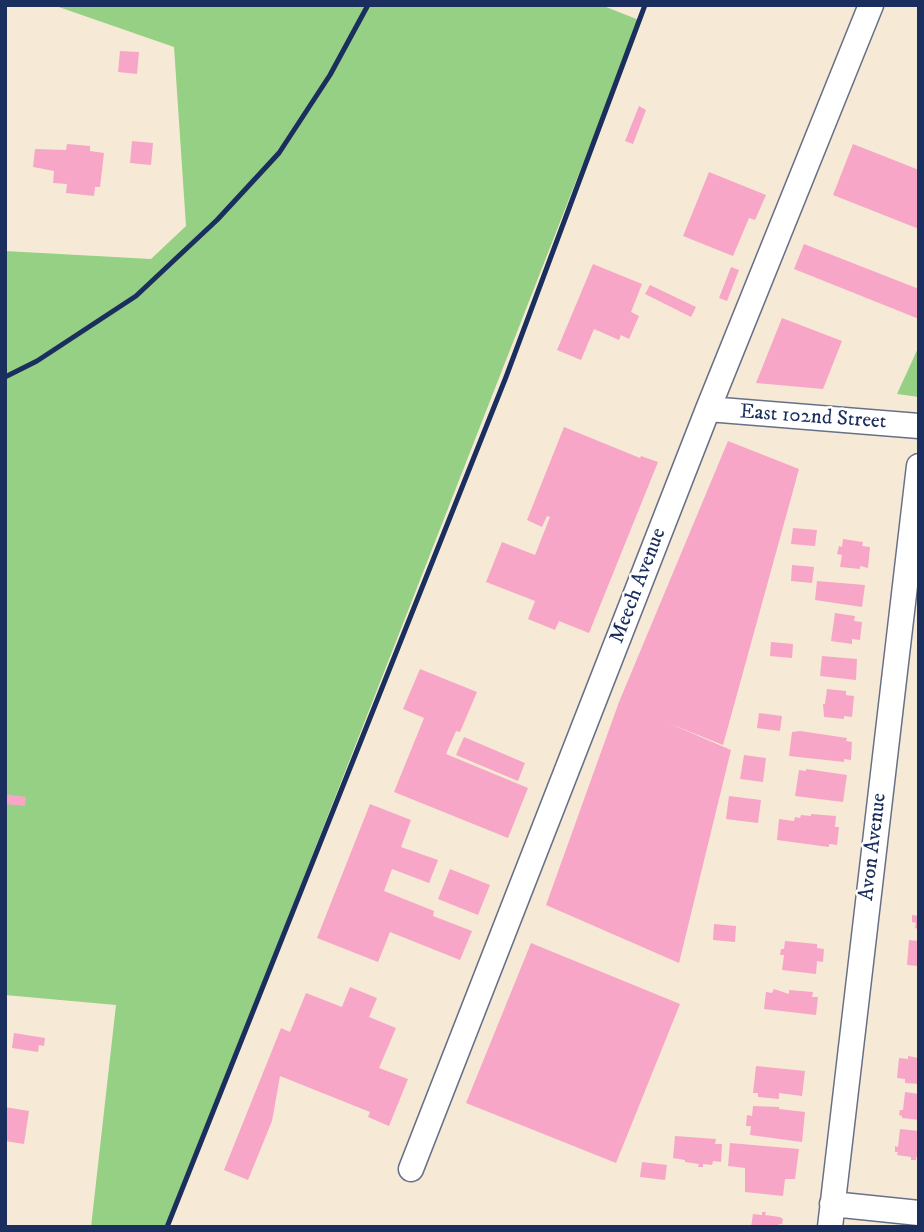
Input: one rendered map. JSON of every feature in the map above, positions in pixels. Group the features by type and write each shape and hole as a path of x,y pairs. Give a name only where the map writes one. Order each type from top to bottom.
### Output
{"street":[{"name":"Meech Avenue","path":"411,1169 708,409 871,5"},
{"name":"East 102nd Street","path":"708,409 919,426"},
{"name":"Avon Avenue","path":"831,1215 919,466"},
{"path":"831,1215 919,1213"}],"green space":[{"path":"53,5 601,5 639,20 167,1227 91,1227 116,1005 5,995 5,251 151,259 186,226 174,47"},
{"path":"919,346 919,397 897,394"}],"building":[{"path":"120,51 139,52 137,74 118,72"},
{"path":"639,106 646,110 633,144 625,141"},
{"path":"132,141 153,143 151,165 130,163"},
{"path":"67,144 90,146 90,151 104,153 100,187 95,187 94,196 66,193 67,184 53,183 54,171 33,167 35,149 66,150"},
{"path":"853,144 919,170 919,229 833,195"},
{"path":"709,172 766,195 755,220 749,218 733,256 683,236"},
{"path":"804,244 919,289 919,319 794,269"},
{"path":"593,264 642,284 631,312 639,316 629,339 621,335 619,340 594,329 581,360 557,350"},
{"path":"731,267 739,270 727,301 719,298"},
{"path":"650,285 696,307 691,317 645,294"},
{"path":"782,318 842,341 823,389 756,383"},
{"path":"564,427 640,458 641,456 658,462 589,633 559,621 555,630 528,619 535,601 486,582 502,542 535,555 550,517 547,516 542,527 527,520"},
{"path":"728,441 799,469 723,745 668,723 731,750 679,963 546,905 619,702"},
{"path":"793,528 817,530 815,546 791,544"},
{"path":"843,539 863,542 862,546 870,547 868,568 840,567 842,555 837,554"},
{"path":"792,565 814,567 812,583 791,581"},
{"path":"817,581 865,585 862,607 815,600"},
{"path":"835,613 855,616 854,621 862,622 860,640 852,639 852,644 831,641"},
{"path":"771,642 793,644 792,658 770,656"},
{"path":"822,656 857,659 856,680 820,676"},
{"path":"420,669 477,692 460,732 456,731 446,754 528,788 508,838 394,792 424,718 403,709"},
{"path":"827,689 846,691 846,695 854,696 852,717 824,717 823,704"},
{"path":"759,713 782,716 780,731 757,728"},
{"path":"792,732 847,738 846,741 852,742 851,760 844,759 844,762 789,756"},
{"path":"464,737 525,763 518,781 456,755"},
{"path":"744,755 766,758 763,782 740,779"},
{"path":"799,770 847,775 843,802 795,796"},
{"path":"5,794 26,797 25,806 5,804"},
{"path":"729,796 761,800 758,823 726,819"},
{"path":"370,804 411,820 401,847 438,860 429,883 392,869 384,891 434,911 433,916 472,931 460,960 390,932 378,962 317,938"},
{"path":"811,814 836,816 835,827 839,827 837,845 829,844 829,847 777,840 779,819 794,821 795,817"},
{"path":"450,869 490,885 478,915 438,899"},
{"path":"912,915 919,916 919,929 915,928 916,923 912,922"},
{"path":"714,924 736,926 735,942 713,940"},
{"path":"909,940 919,941 919,966 907,965"},
{"path":"785,941 817,944 817,948 824,949 823,962 817,961 816,974 782,970 784,955 780,955"},
{"path":"531,943 680,1004 616,1163 466,1103"},
{"path":"350,987 377,998 369,1017 396,1028 379,1068 408,1079 389,1126 368,1117 370,1112 280,1076 272,1121 248,1180 224,1170 281,1028 290,1032 306,993 342,1007"},
{"path":"774,989 789,994 789,990 813,992 812,997 818,997 816,1015 764,1009 766,992 772,993"},
{"path":"14,1033 45,1038 44,1046 39,1045 38,1052 12,1048"},
{"path":"908,1056 919,1058 919,1084 905,1083 905,1079 897,1078 899,1058 908,1059"},
{"path":"756,1066 805,1071 802,1096 779,1093 779,1099 758,1097 758,1093 753,1093"},
{"path":"905,1092 919,1094 919,1120 902,1118 899,1115 900,1110 903,1110"},
{"path":"753,1106 805,1112 802,1142 750,1135 751,1126 746,1126 747,1115 752,1116"},
{"path":"5,1107 29,1111 24,1144 5,1141"},
{"path":"900,1129 919,1131 919,1158 916,1157 916,1160 895,1152"},
{"path":"675,1136 716,1139 715,1144 722,1144 721,1162 713,1161 712,1165 703,1164 703,1167 698,1167 699,1164 673,1158"},
{"path":"730,1143 799,1149 795,1179 785,1179 783,1196 745,1192 745,1168 728,1166"},
{"path":"642,1162 667,1165 665,1180 640,1177"},
{"path":"762,1212 780,1217 783,1219 782,1224 778,1227 751,1227 753,1214 762,1215"}],"railway":[{"path":"5,377 37,361 136,296 217,220 279,153 330,75 368,5"},
{"path":"167,1227 506,377 645,5"}]}
